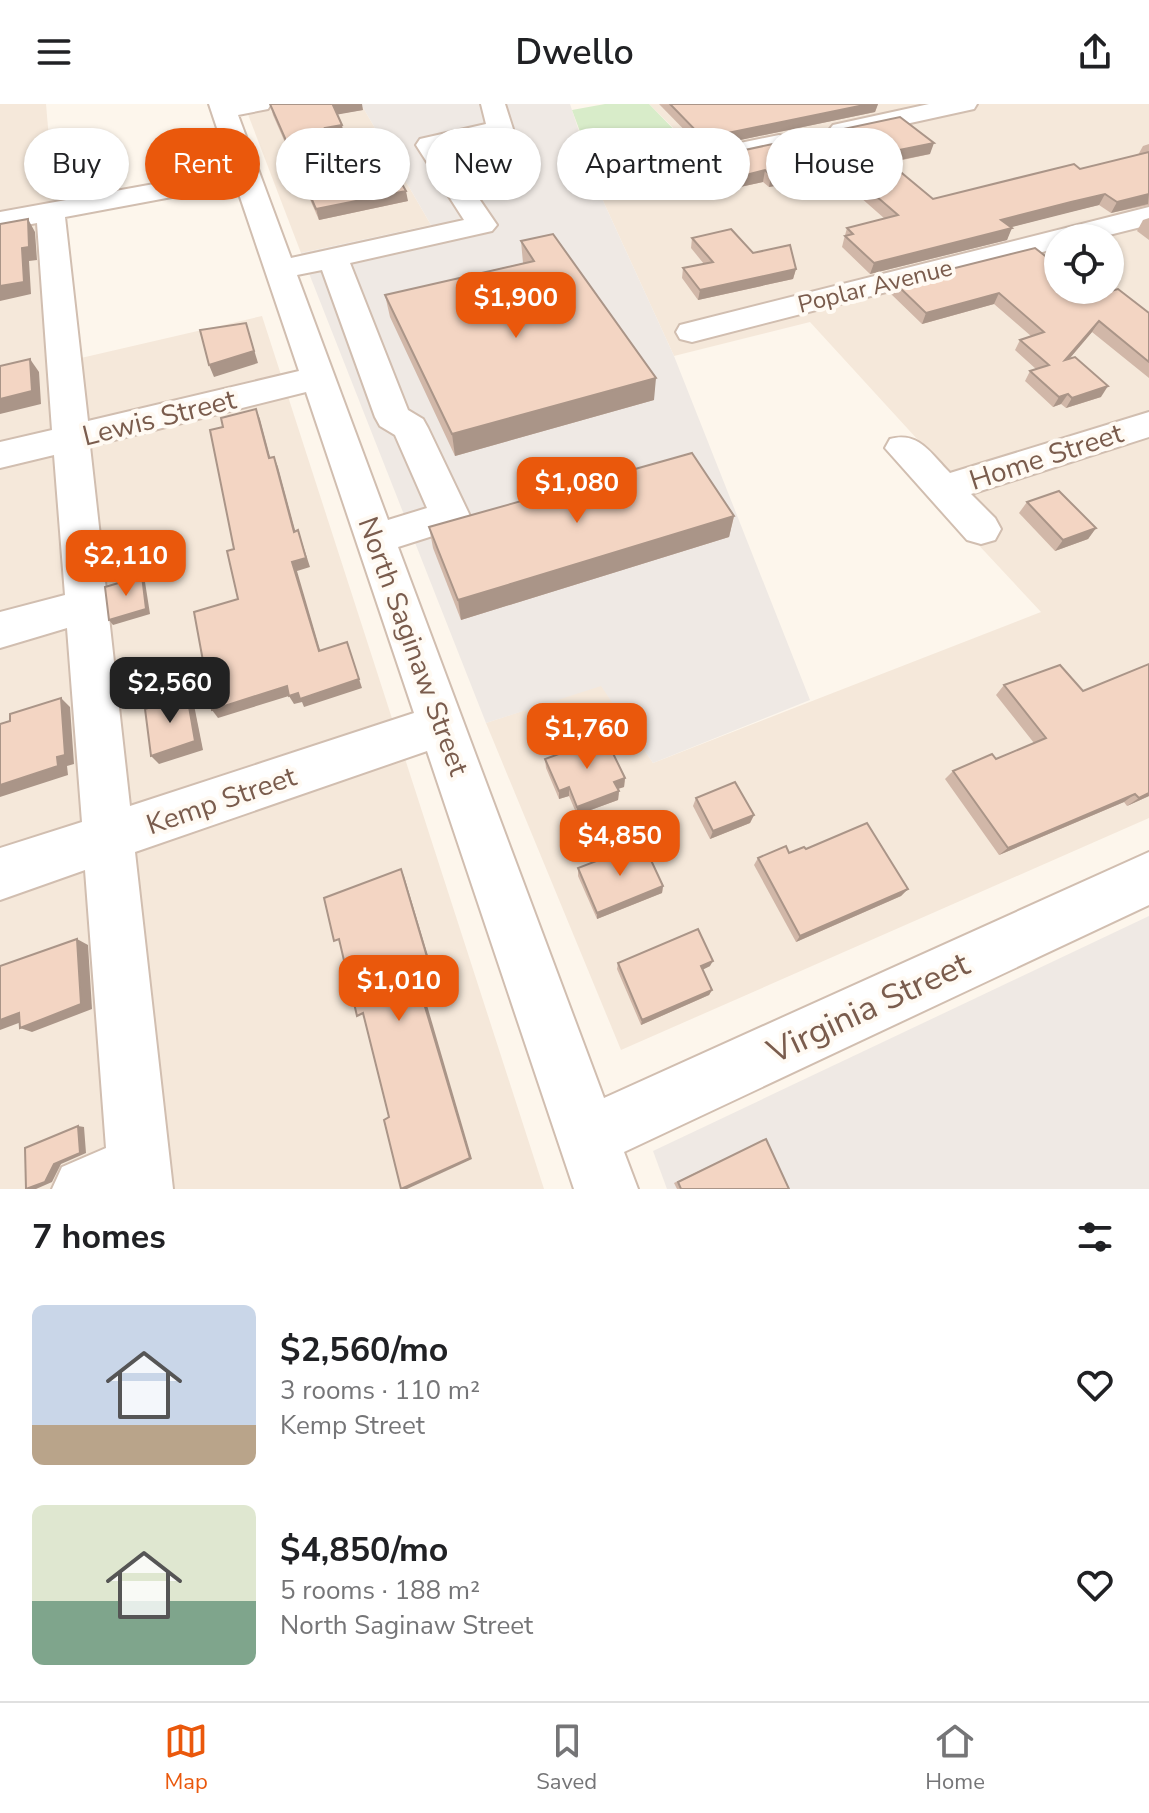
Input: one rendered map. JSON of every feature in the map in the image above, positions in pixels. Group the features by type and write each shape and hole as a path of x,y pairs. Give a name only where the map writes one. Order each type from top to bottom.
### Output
{"street":[{"path":"280,270 482,225 429,145 500,129 493,104"},
{"path":"750,149 965,104"},
{"name":"North Saginaw Street","path":"234,106 238,128"},
{"path":"0,221 145,194"},
{"name":"North Saginaw Street","path":"255,200 606,1189"},
{"path":"50,212 140,1177 84,1189"},
{"name":"Poplar Avenue","path":"1117,224 1149,216"},
{"name":"Poplar Avenue","path":"692,332 1044,242"},
{"path":"333,258 393,417 410,428 450,516 376,539"},
{"path":"746,318 770,348"},
{"name":"Lewis Street","path":"0,455 318,378"},
{"name":"Home Street","path":"943,489 1149,424"},
{"path":"903,448 981,529"},
{"path":"0,630 86,606"},
{"name":"Kemp Street","path":"0,874 442,725"},
{"name":"Virginia Street","path":"588,1137 1149,878"}],"shaded area":[{"path":"0,104 46,104 48,128 24,128 24,200 54,200 68,361 262,316 544,1189 0,1189"},
{"path":"244,104 361,104 375,128 276,128 276,188 260,146 260,128 253,128"},
{"path":"361,104 570,104 578,128 557,128 557,200 603,200 674,356 810,700 653,763 601,686 486,723 301,253 431,225 410,189 410,128 375,128"},
{"path":"649,104 1149,104 1149,818 621,1050 486,723 601,685 653,763 1041,612 890,450 918,440 810,322 674,356 603,200 750,200 750,128 673,128"},
{"path":"410,189 431,225 301,253 281,200 410,200"},
{"path":"1149,916 1149,1189 667,1189 653,1151"}],"green space":[{"path":"605,104 649,104 672,128 579,128 572,110"}],"building":[{"path":"270,104 336,104 333,105 342,125 325,128 281,128"},
{"path":"670,104 869,104 750,128 693,128"},
{"path":"900,117 934,143 903,149 903,128 848,128"},
{"path":"766,145 766,171 750,174 750,149"},
{"path":"1149,152 1149,194 1117,202 1105,194 1071,202 1001,220 1012,228 874,263 845,236 853,234 847,228 898,215 881,200 903,200 903,174 933,199 1074,164 1080,169"},
{"path":"312,200 361,200 316,209"},
{"path":"28,219 29,247 22,248 24,282 0,286 0,224"},
{"path":"731,229 753,253 790,245 796,269 700,290 683,268 713,262 692,238"},
{"path":"553,234 656,378 452,434 385,295 534,261 521,241"},
{"path":"1035,248 1044,255 1044,304 1124,304 1124,294 1149,313 1149,362 1099,321 1065,360 1075,357 1108,386 1072,398 1068,394 1059,397 1030,371 1049,365 1020,340 1044,332 999,293 926,313 895,283"},
{"path":"246,323 254,351 209,365 200,330"},
{"path":"30,359 32,391 0,399 0,366"},
{"path":"256,409 269,458 274,457 294,532 298,530 306,558 292,562 319,651 347,642 359,679 300,699 298,693 289,696 287,686 212,710 194,612 238,599 227,551 234,549 210,430 223,427 221,418"},
{"path":"692,453 734,516 458,600 429,527"},
{"path":"1059,491 1096,528 1063,540 1027,502"},
{"path":"142,576 146,609 109,620 105,587"},
{"path":"1149,664 1149,793 1139,798 1135,794 1008,848 953,771 992,754 996,759 1046,738 1004,685 1060,665 1083,691"},
{"path":"187,695 195,741 151,756 145,709"},
{"path":"61,698 65,755 57,757 58,766 0,785 0,724 10,721 10,714"},
{"path":"605,737 625,778 614,782 619,791 577,807 569,787 559,791 545,759"},
{"path":"735,782 754,815 713,831 696,798"},
{"path":"867,823 908,889 800,936 758,858 786,846 789,853 804,847 806,849"},
{"path":"643,843 663,886 597,913 578,868"},
{"path":"401,869 435,984 420,990 470,1158 401,1189 384,1120 389,1117 363,1013 357,1016 339,939 334,941 324,898"},
{"path":"698,929 713,961 701,966 712,990 642,1020 618,963"},
{"path":"77,939 81,1004 20,1028 19,1013 0,1020 0,966"},
{"path":"78,1126 80,1153 54,1164 45,1182 26,1189 25,1148"},
{"path":"766,1139 789,1189 681,1189 678,1182"}]}
